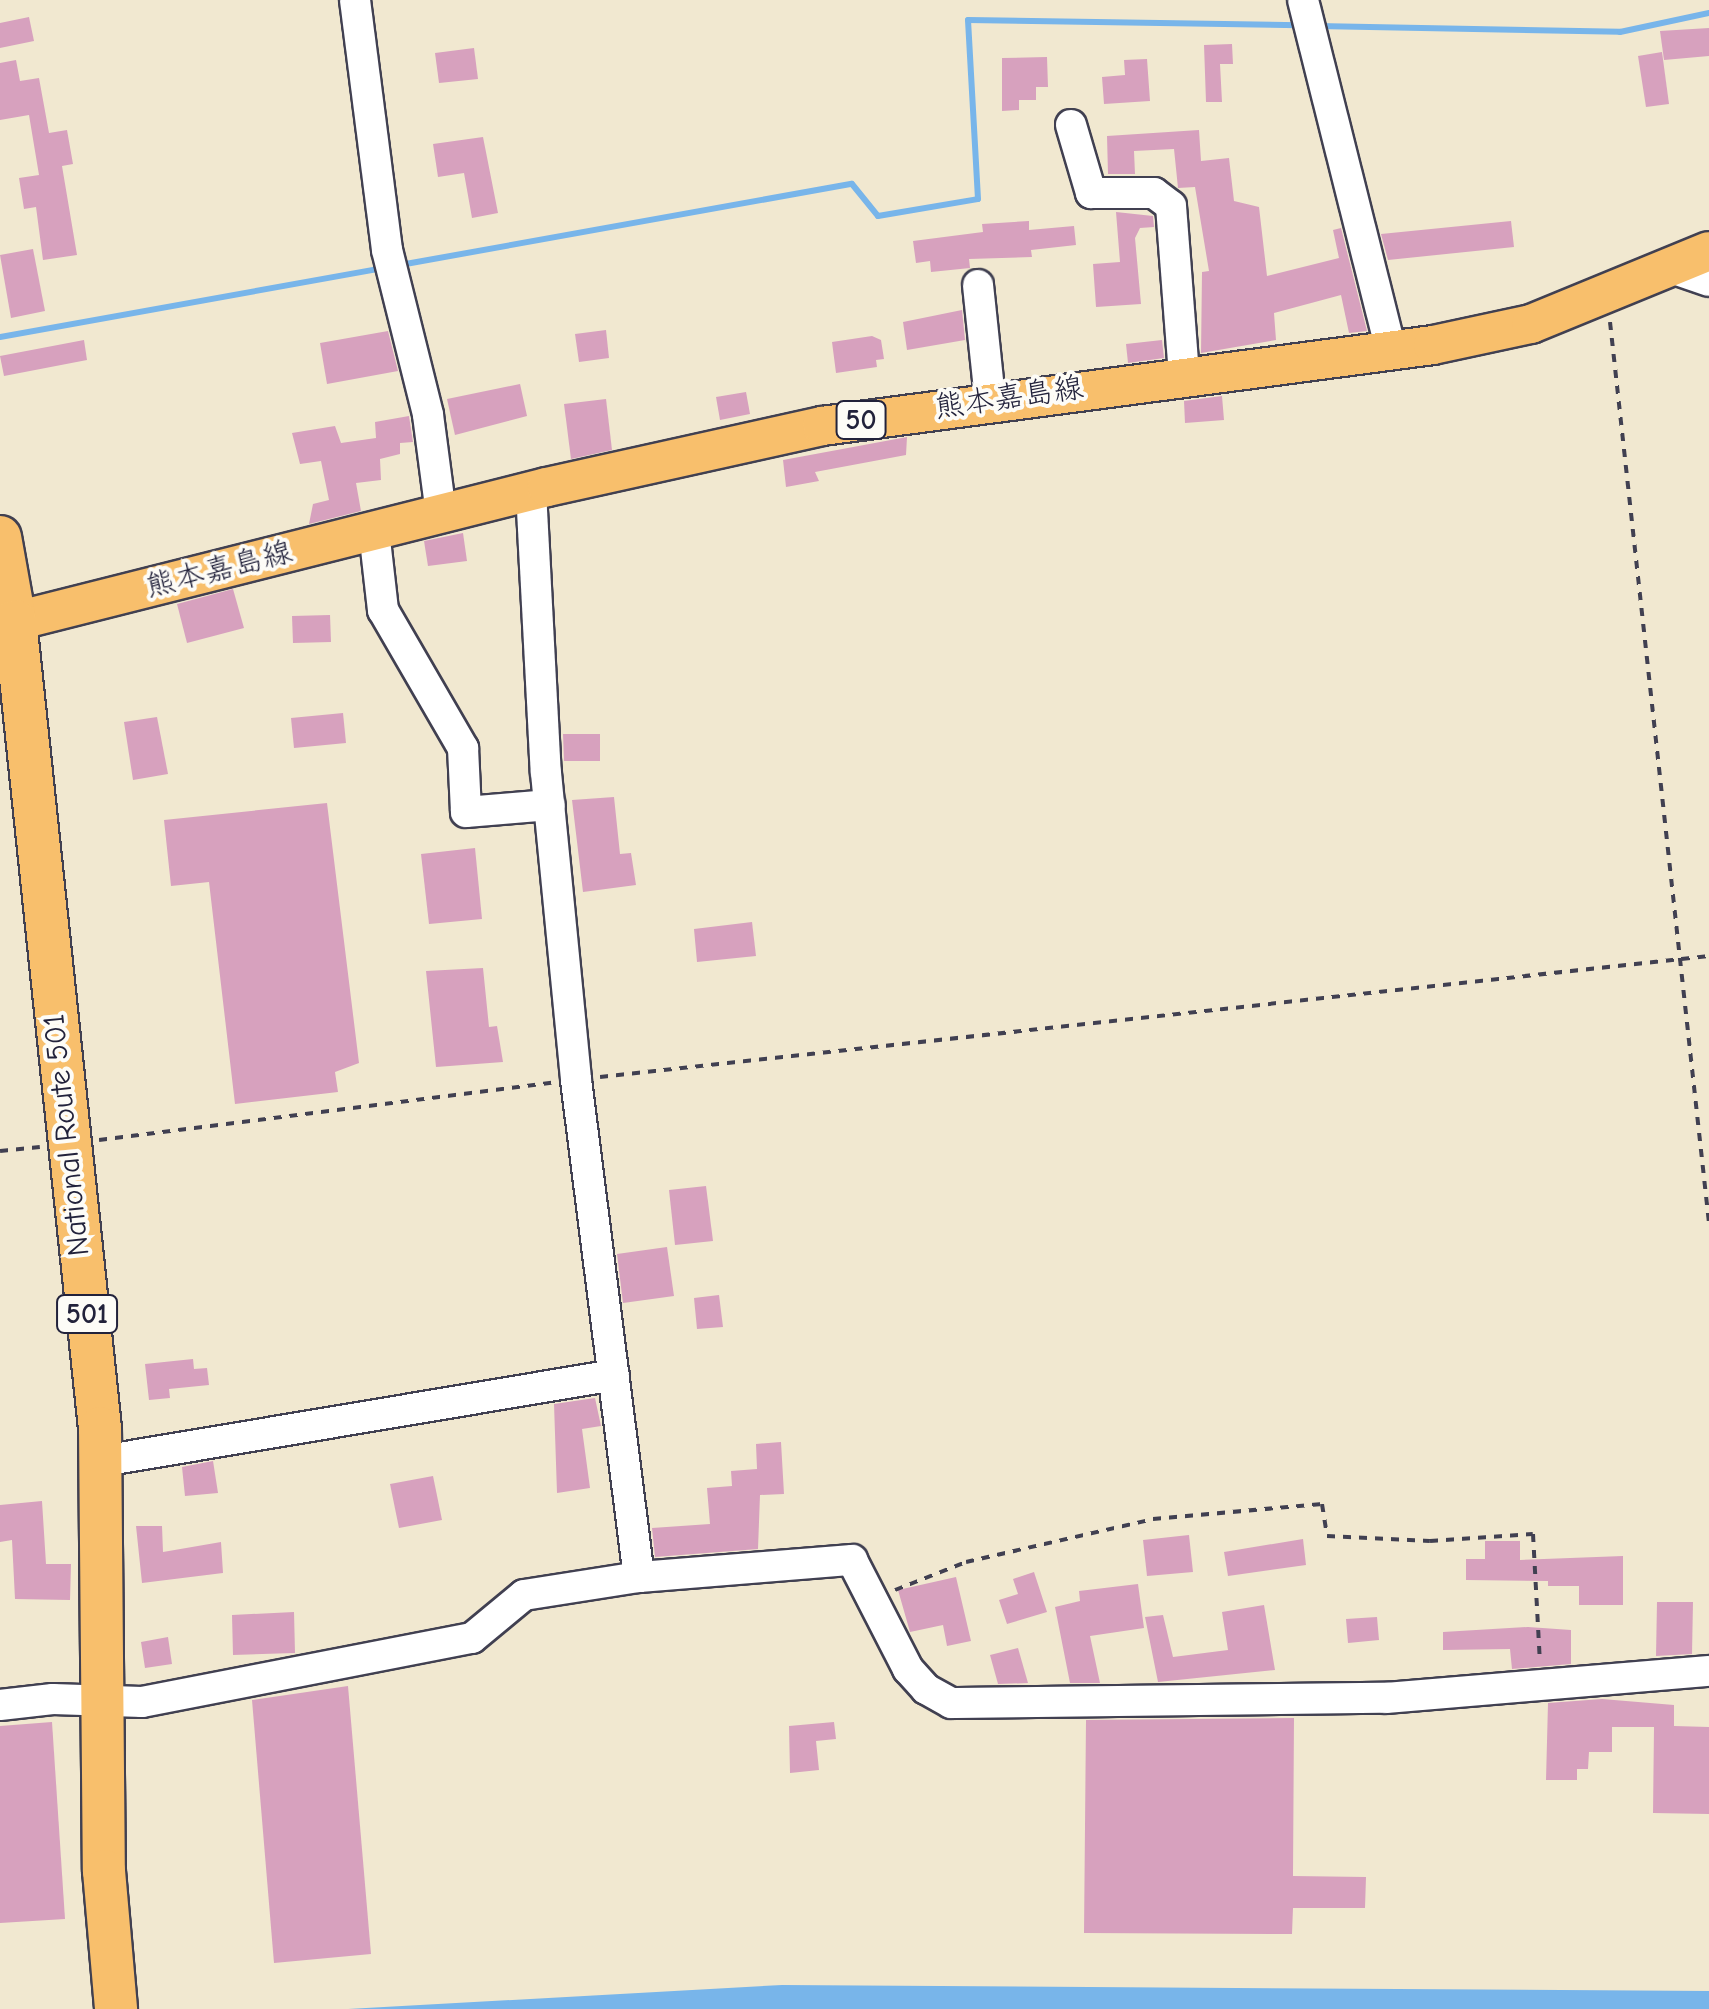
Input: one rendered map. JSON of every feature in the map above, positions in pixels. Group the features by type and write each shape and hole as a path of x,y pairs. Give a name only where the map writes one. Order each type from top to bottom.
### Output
{"highway":[{"name":"501","path":"0,537 8,623"},
{"name":"National Route 501","path":"8,623 102,1461 104,1870 116,2009"}],"main road":[{"name":"熊本嘉島線","path":"8,623 531,491 822,426 990,399 1391,351 1531,324 1608,298 1709,251"}],"street":[{"path":"354,0 386,250 428,415 441,514"},
{"path":"1303,0 1391,351"},
{"path":"1070,124 1092,193 1154,193 1171,206 1184,376"},
{"path":"1671,268 1709,280"},
{"path":"978,285 990,399"},
{"path":"531,491 550,805 576,1080 639,1577"},
{"path":"374,531 383,610 464,748 466,812 550,805"},
{"path":"102,1461 614,1376"},
{"path":"0,1705 142,1702 472,1638 524,1595 639,1577 852,1560 908,1669 926,1689 951,1702 1386,1698 1709,1671"}],"path":[{"path":"1608,298 1709,1223"},
{"path":"0,1151 576,1080 1709,956"},
{"path":"872,1599 966,1562 1153,1519 1322,1504 1326,1536 1430,1541 1533,1534 1541,1685"}],"water":[{"path":"782,1985 1709,1991 1709,2009 348,2009"}],"building":[{"path":"29,17 34,41 0,48 0,23"},
{"path":"1709,28 1709,56 1664,60 1660,31"},
{"path":"1232,44 1233,64 1220,64 1222,102 1206,102 1204,45"},
{"path":"474,48 478,79 439,83 435,53"},
{"path":"1662,52 1669,104 1646,107 1638,56"},
{"path":"1047,57 1048,87 1036,87 1036,100 1019,100 1019,110 1002,111 1002,58"},
{"path":"1147,59 1150,101 1104,104 1102,77 1125,75 1124,60"},
{"path":"16,60 20,81 39,78 49,133 67,130 73,164 62,166 77,255 43,260 36,207 24,209 19,178 39,175 29,115 0,120 0,63"},
{"path":"1199,130 1201,161 1229,158 1234,201 1259,207 1267,276 1339,258 1333,230 1341,228 1367,331 1349,333 1341,295 1274,313 1276,340 1201,353 1202,272 1209,271 1195,187 1178,188 1174,149 1134,151 1135,174 1108,174 1107,136"},
{"path":"483,137 498,213 472,218 464,173 438,177 433,144"},
{"path":"1116,212 1153,216 1154,227 1140,228 1135,238 1141,304 1096,307 1093,264 1120,262"},
{"path":"1029,221 1029,230 1074,226 1076,245 1031,250 1032,257 969,259 970,268 931,272 930,261 916,263 913,241 983,232 982,224"},
{"path":"1511,221 1514,247 1388,260 1381,234"},
{"path":"33,249 45,311 11,318 0,255"},
{"path":"962,310 965,340 907,350 903,322"},
{"path":"606,330 609,358 579,362 575,334"},
{"path":"388,331 398,371 327,384 320,343"},
{"path":"872,336 881,340 884,359 876,360 877,367 836,373 832,342"},
{"path":"84,340 87,360 4,376 0,356"},
{"path":"1162,340 1164,358 1128,363 1126,344"},
{"path":"520,384 527,416 455,435 447,399"},
{"path":"746,392 750,414 720,420 716,397"},
{"path":"1222,396 1224,420 1185,423 1184,401"},
{"path":"606,399 612,450 571,459 564,404"},
{"path":"409,416 413,442 400,443 400,454 380,459 381,480 356,483 361,511 309,524 313,504 329,500 321,461 300,464 292,433 335,426 341,443 376,438 375,422"},
{"path":"907,437 906,455 815,472 819,481 786,487 783,460"},
{"path":"463,533 467,561 428,566 424,541"},
{"path":"233,589 244,628 187,643 177,604"},
{"path":"330,615 331,642 293,643 292,616"},
{"path":"343,713 346,743 294,748 291,718"},
{"path":"157,717 168,774 133,780 124,722"},
{"path":"563,734 600,734 600,761 564,761"},
{"path":"614,797 620,854 631,853 636,885 583,892 572,800"},
{"path":"327,803 359,1063 335,1072 338,1092 235,1104 209,882 171,886 164,820"},
{"path":"475,848 482,919 429,924 421,854"},
{"path":"752,922 756,956 697,962 694,929"},
{"path":"483,968 489,1027 497,1026 503,1062 436,1067 426,971"},
{"path":"706,1186 713,1241 675,1245 669,1190"},
{"path":"667,1247 674,1296 623,1303 617,1254"},
{"path":"719,1295 723,1327 697,1329 694,1298"},
{"path":"193,1359 194,1369 207,1368 209,1385 169,1389 170,1398 149,1400 145,1364"},
{"path":"595,1398 601,1426 582,1429 590,1488 557,1493 554,1404"},
{"path":"781,1442 784,1494 760,1495 758,1549 655,1557 652,1528 710,1524 707,1488 732,1486 731,1471 757,1469 756,1444"},
{"path":"213,1461 218,1493 185,1496 182,1467"},
{"path":"433,1476 442,1520 399,1528 390,1484"},
{"path":"42,1501 46,1564 71,1564 70,1600 15,1599 12,1540 0,1542 0,1505"},
{"path":"136,1526 162,1526 163,1552 221,1542 223,1573 142,1583"},
{"path":"1189,1535 1193,1572 1147,1576 1143,1540"},
{"path":"1303,1539 1306,1565 1228,1576 1224,1552"},
{"path":"1485,1541 1520,1541 1520,1560 1623,1556 1623,1605 1579,1605 1579,1586 1548,1586 1548,1581 1466,1580 1466,1559 1485,1559"},
{"path":"1034,1572 1047,1612 1007,1624 999,1600 1018,1594 1013,1579"},
{"path":"956,1577 971,1641 947,1646 943,1625 910,1632 898,1590"},
{"path":"1138,1584 1144,1628 1090,1636 1100,1683 1070,1683 1055,1607 1080,1601 1079,1591"},
{"path":"1657,1602 1693,1602 1692,1654 1656,1656"},
{"path":"1264,1605 1275,1670 1158,1682 1145,1617 1163,1615 1173,1657 1228,1650 1222,1612"},
{"path":"294,1612 295,1653 233,1655 232,1615"},
{"path":"1377,1617 1379,1640 1348,1643 1346,1619"},
{"path":"1528,1627 1571,1630 1571,1664 1512,1669 1510,1649 1443,1650 1443,1632"},
{"path":"168,1637 172,1664 145,1668 141,1642"},
{"path":"1018,1648 1028,1683 998,1684 990,1655"},
{"path":"348,1686 371,1954 274,1963 252,1700"},
{"path":"1602,1699 1674,1705 1674,1726 1709,1727 1709,1814 1653,1813 1654,1727 1612,1727 1612,1752 1589,1752 1588,1769 1577,1769 1577,1780 1546,1780 1548,1703"},
{"path":"1294,1718 1293,1876 1366,1877 1365,1908 1293,1908 1292,1934 1084,1933 1086,1720"},
{"path":"52,1722 65,1919 0,1923 0,1726"},
{"path":"834,1722 836,1739 816,1741 819,1770 790,1773 789,1726"}],"waterway":[{"path":"1317,26 1620,32 1709,13"},
{"path":"400,265 852,184 878,216 978,199 968,20 1300,25"},
{"path":"0,337 383,268"}]}
